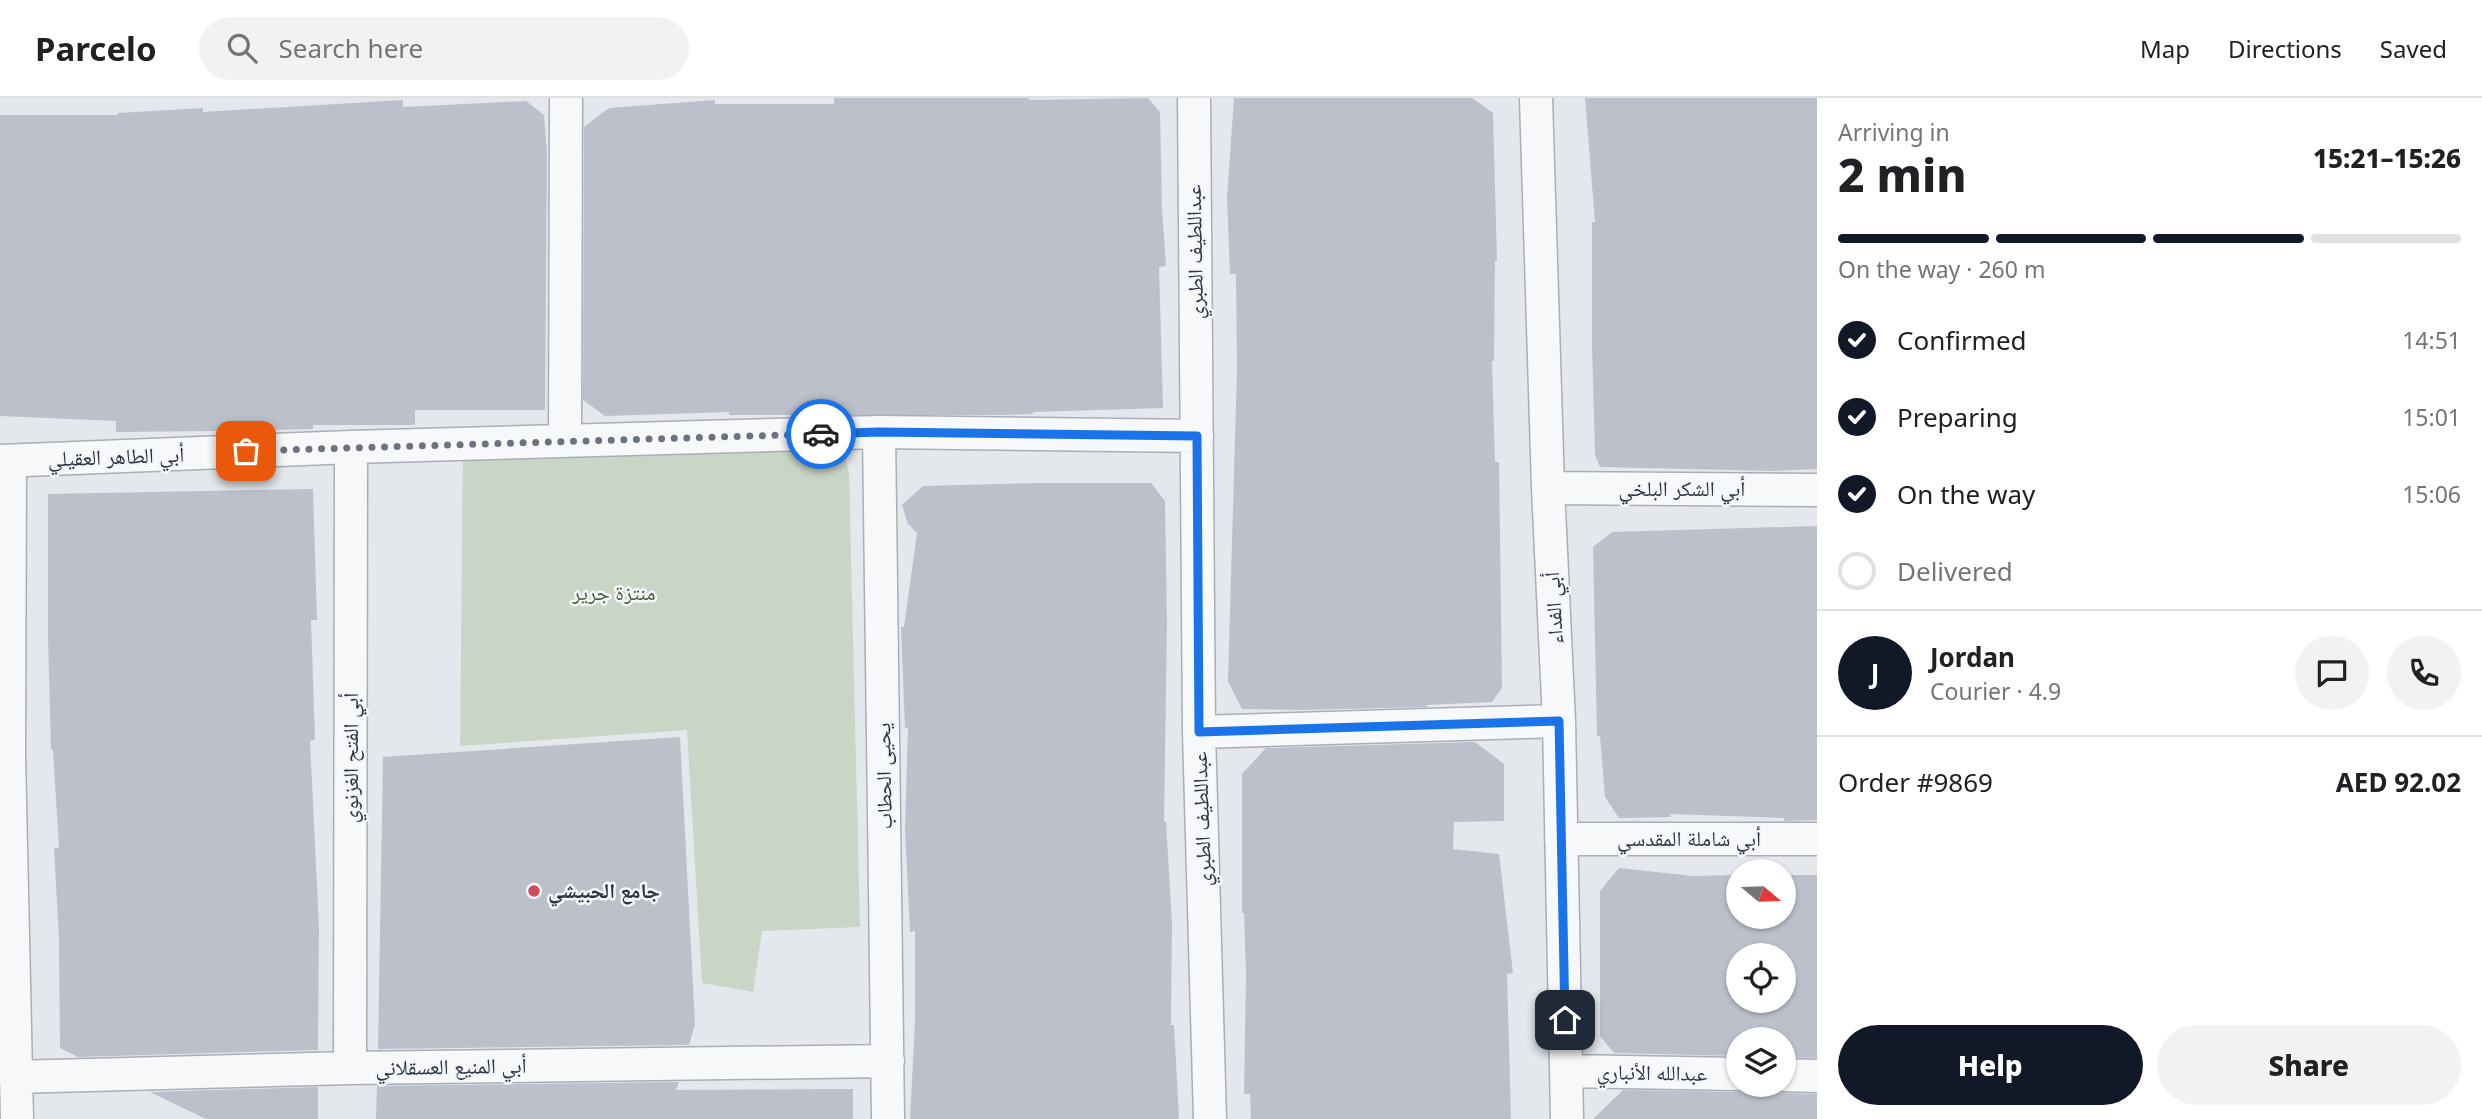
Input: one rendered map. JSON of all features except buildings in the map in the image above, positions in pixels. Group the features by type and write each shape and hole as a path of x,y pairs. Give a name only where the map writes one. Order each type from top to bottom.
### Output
{"street":[{"path":"565,440 566,98"},
{"name":"عبداللطيف الطبري","path":"1194,98 1199,732 1210,1119"},
{"name":"أبي الفداء","path":"1536,98 1548,488 1559,721 1567,1119"},
{"name":"أبي الطاهر العقيلي","path":"5,461 351,447 879,432 1197,436"},
{"name":"يحيى الحطاب","path":"879,432 888,1119"},
{"name":"أبي الفتح الغزنوي","path":"350,1068 351,447"},
{"path":"5,461 4,755 17,1119"},
{"name":"أبي الشكر البلخي","path":"1548,488 1817,490"},
{"path":"1199,732 1559,721"},
{"name":"أبي شاملة المقدسي","path":"1561,839 1817,839"},
{"name":"أبي المنيع العسقلاني","path":"15,1077 350,1068 888,1060"},
{"name":"عبدالله الأنباري","path":"1566,1071 1726,1074"},
{"path":"1796,1075 1817,1076"}],"green space":[{"name":"منتزة جرير","path":"842,447 849,473 860,927 762,931 753,992 702,983 687,730 460,746 463,453"}],"way so far":[{"path":"246,451 821,434"}],"place":[{"name":"جامع الحبيشي","path":"534,891"}],"route":[{"path":"821,434 879,432 1197,436 1199,732 1559,721 1565,1020"}]}
